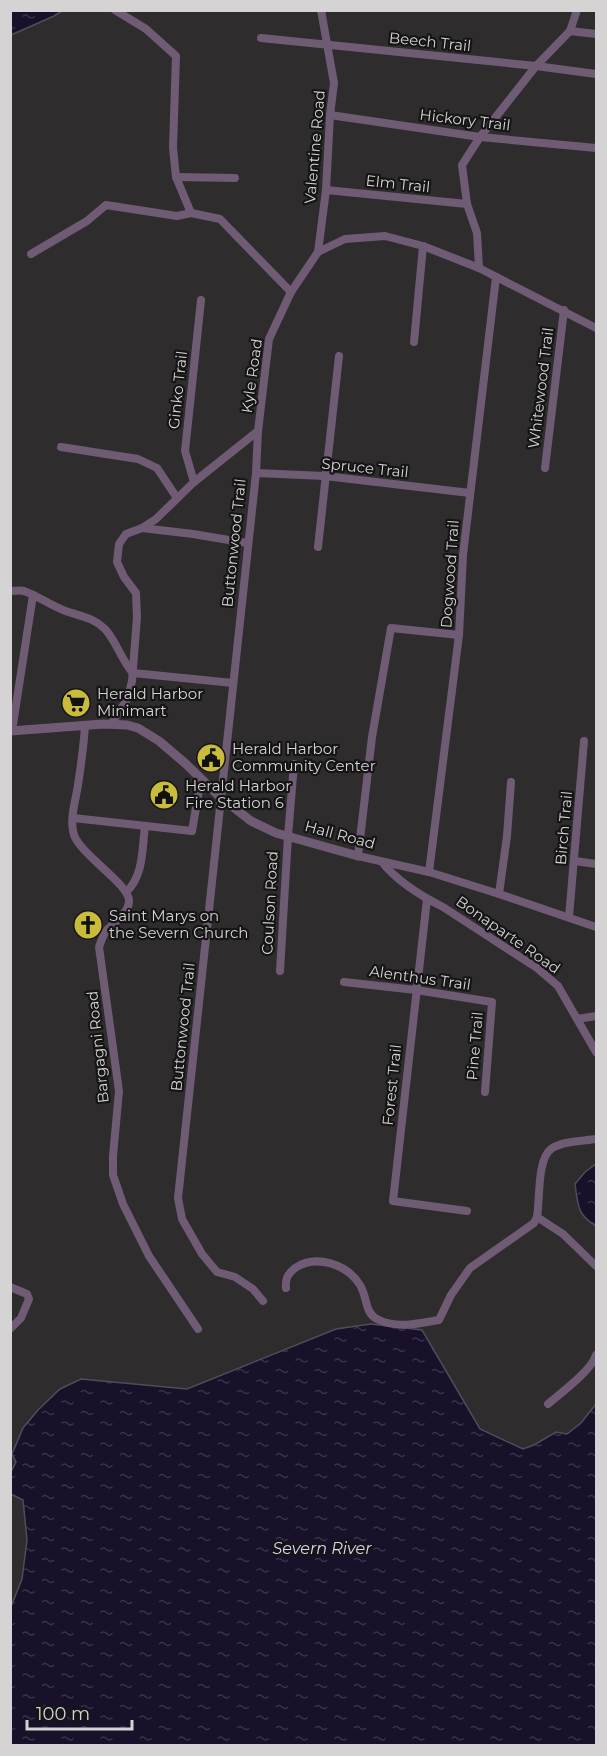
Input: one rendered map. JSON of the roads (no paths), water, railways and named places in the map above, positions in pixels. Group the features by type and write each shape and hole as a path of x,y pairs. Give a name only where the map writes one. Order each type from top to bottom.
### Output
{"street":[{"path":"115,10 146,29 176,56 173,148 176,177 191,213"},
{"name":"Valentine Road","path":"318,252 326,190 334,83 321,10"},
{"path":"479,268 477,233 467,204 462,165 480,137 536,66 570,31 578,10"},
{"path":"570,31 597,34"},
{"name":"Beech Trail","path":"261,38 597,74"},
{"name":"Hickory Trail","path":"330,115 480,137 597,148"},
{"path":"176,177 235,178"},
{"name":"Elm Trail","path":"326,190 467,204"},
{"path":"31,254 87,221 106,205 177,216 191,213 220,219 291,292"},
{"path":"318,252 345,239 385,236 423,246 479,268 597,328"},
{"path":"414,342 423,246"},
{"name":"Kyle Road","path":"133,673 137,617 136,593 124,577 117,562 119,544 126,534 156,519 194,482 258,431 270,339 291,292 318,252"},
{"name":"Dogwood Trail","path":"429,872 459,635 463,555 496,277"},
{"name":"Ginko Trail","path":"194,482 185,451 201,300"},
{"name":"Whitewood Trail","path":"545,468 564,310"},
{"path":"318,547 339,356"},
{"name":"Buttonwood Trail","path":"258,431 256,473 180,1177 179,1208 186,1227 202,1254 217,1272 235,1277 253,1289 263,1301"},
{"path":"61,447 138,459 157,468 177,498"},
{"name":"Spruce Trail","path":"256,473 325,476 470,493"},
{"path":"142,528 247,543"},
{"path":"10,591 23,591 64,611 96,621 112,639 133,673 233,683"},
{"path":"11,731 33,595"},
{"path":"358,856 372,737 391,628 459,635"},
{"path":"107,724 128,698 133,673"},
{"name":"Hall Road","path":"11,731 107,724 138,728 186,764 220,797 251,821 266,828 358,856 429,872 597,927"},
{"path":"85,725 73,834 92,858 126,892"},
{"name":"Birch Trail","path":"569,917 584,741"},
{"name":"Coulson Road","path":"280,971 294,764"},
{"path":"73,818 192,831 201,779"},
{"path":"498,894 512,782"},
{"name":"Bargagni Road","path":"145,826 139,870 136,880 126,892 129,898 128,906 105,932 99,947 119,1091 112,1156 113,1175 123,1204 149,1256 198,1329"},
{"path":"575,861 597,864"},
{"name":"Bonaparte Road","path":"382,862 390,872 427,899 537,968 558,986 597,1052"},
{"name":"Forest Trail","path":"427,899 393,1201 467,1211"},
{"name":"Alenthus Trail","path":"344,982 492,1002"},
{"name":"Pine Trail","path":"485,1092 492,1002"},
{"path":"577,1019 597,1016"},
{"path":"286,1288 285,1281 288,1273 299,1265 316,1260 347,1271 360,1285 372,1317 382,1322 402,1325 439,1320 451,1295 470,1268 529,1227 537,1217 541,1172 549,1151 558,1146 597,1139"},
{"path":"537,1217 563,1234 597,1266"},
{"path":"10,1287 27,1293 29,1299 21,1318 10,1329"},
{"path":"548,1404 578,1379 597,1355"}],"water":[{"path":"11,10 62,10 62,11 11,35"},
{"path":"596,1164 596,1226 582,1213 575,1184"},
{"name":"Severn River","path":"371,1324 422,1330 480,1429 523,1449 556,1432 567,1434 581,1423 596,1404 596,1745 11,1745 10,1609 22,1579 27,1540 23,1500 11,1494 11,1472 16,1462 12,1454 23,1428 38,1410 60,1389 81,1379 187,1389 336,1329"}],"place":[{"name":"Herald Harbor Minimart","path":"76,703"},
{"name":"Herald Harbor Community Center","path":"211,758"},
{"name":"Herald Harbor Fire Station 6","path":"164,795"},
{"name":"Saint Marys on the Severn Church","path":"88,925"}]}
